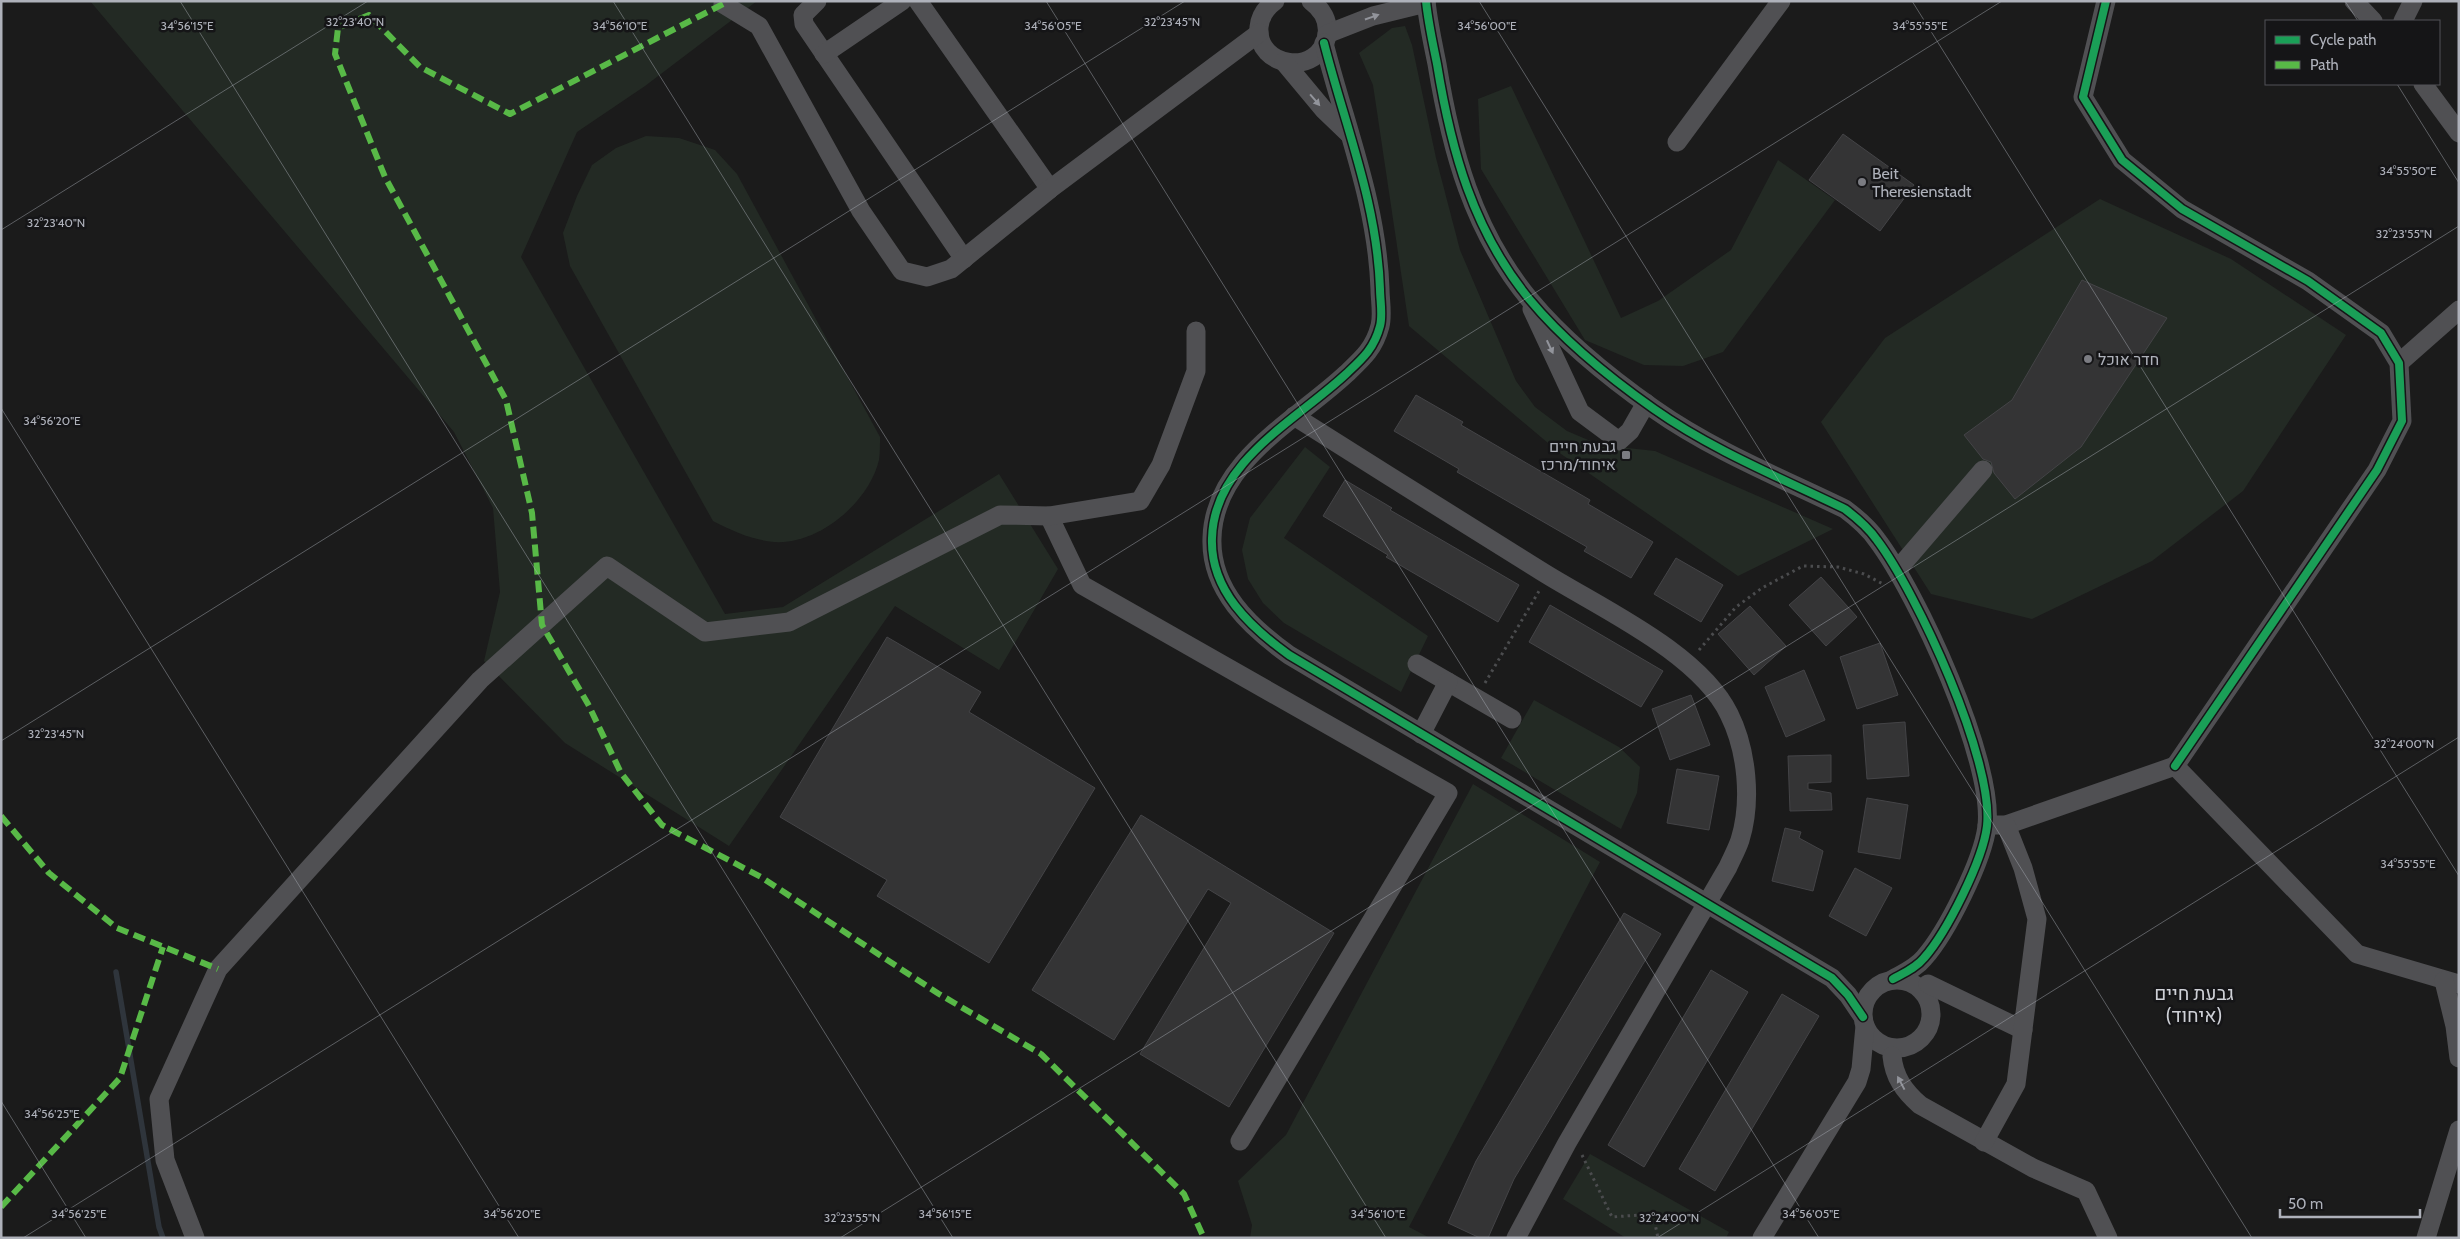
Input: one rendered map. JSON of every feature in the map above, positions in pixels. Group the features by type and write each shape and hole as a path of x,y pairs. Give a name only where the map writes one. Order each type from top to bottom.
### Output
{"street":[{"path":"817,1 803,15 804,24 964,259"},
{"path":"824,54 902,1"},
{"path":"918,1 1050,189"},
{"path":"1275,1 1263,13 1259,33 1262,45 1269,54 1284,62 1324,110 1350,135"},
{"path":"1311,1 1323,14 1326,39 1350,135 1365,183 1378,252 1381,325 1371,350 1329,390 1294,416 1242,466 1227,486 1216,507 1212,530 1212,552 1218,576 1230,599 1264,637 1289,655 1832,978 1855,984 1886,982 1914,984 1923,991 2023,1030"},
{"path":"1677,142 1781,1"},
{"path":"1987,825 2006,825 2175,766 2377,470 2402,421 2399,364 2381,333 2308,281 2182,209 2122,160 2083,97 2106,1"},
{"path":"2354,1 2372,20"},
{"path":"2404,20 2413,1"},
{"path":"1284,62 1301,63 1312,59 1326,39 1373,16 1426,2 1452,140 1469,198 1489,237 1522,288 1580,412 1619,441 1630,431 1646,403"},
{"path":"722,4 759,26 861,210 902,271 928,277 952,269 1050,189 1259,33"},
{"path":"2425,85 2459,133"},
{"path":"1522,288 1564,335 1646,403 1708,442 1845,509 1862,522 1898,569 1938,654 1973,740 1983,784 1987,825 1973,872 1933,946 1913,968 1886,982 1868,997 1864,1006 1861,1069 1857,1082 1762,1238"},
{"path":"2399,364 2459,310"},
{"path":"195,1238 165,1160 159,1099 218,969 480,680 607,566 704,632 789,622 1000,515 1049,516 1140,502 1161,465 1196,370 1196,331"},
{"path":"1294,416 1548,576 1631,625 1687,664 1713,690 1729,714 1741,748 1745,778 1746,812 1740,840 1708,905 1572,1135 1516,1238"},
{"path":"1898,569 1983,470"},
{"path":"1049,516 1082,585 1448,793 1240,1141"},
{"path":"1417,664 1512,719"},
{"path":"1421,734 1448,682"},
{"path":"2175,766 2357,954 2451,982 2459,1058"},
{"path":"1984,1142 2016,1084 2037,919 2023,868 2006,825"},
{"path":"1857,1082 1870,1070 1909,1046 1926,1032 1931,1011 1928,992 1933,946"},
{"path":"1832,978 1878,1042 1898,1048 1909,1046"},
{"path":"1892,1056 1893,1069 1900,1084 1906,1094 1920,1105 1984,1142 2086,1191 2108,1238"},
{"path":"2426,1238 2459,1130"}],"path":[{"path":"1687,664 1736,607 1762,588 1803,566 1838,567 1864,574 1886,585"},
{"path":"1476,698 1548,576"},
{"path":"1572,1135 1612,1217 1653,1214 1658,1238"}],"shaded area":[{"path":"90,1 757,1 645,86 577,132 521,257 725,614 783,607 999,474 1058,569 999,670 895,606 729,846 565,743 484,661 500,592 493,508 454,432"},
{"path":"1405,26 1412,45 1436,158 1460,250 1516,381 1535,407 1567,431 1600,445 1655,451 1833,529 1738,576 1561,454 1409,326 1373,85 1359,53 1392,28"},
{"path":"1511,86 1621,318 1658,301 1731,250 1778,160 1835,200 1723,352 1683,366 1644,365 1585,340 1481,169 1478,99"},
{"path":"646,136 679,138 715,150 737,174 880,437 879,460 865,491 840,518 808,536 791,541 766,541 743,534 713,521 570,266 563,233 577,196 592,165 616,148"},
{"path":"2100,199 2231,259 2346,335 2243,491 2152,561 2032,619 1931,594 1821,422 1885,338"},
{"path":"1305,447 1330,467 1284,538 1428,636 1401,692 1284,623 1263,603 1248,579 1242,550 1250,518"},
{"path":"1534,700 1619,747 1640,767 1637,793 1621,829 1501,758"},
{"path":"1473,784 1600,862 1409,1227 1430,1238 1250,1238 1252,1225 1238,1181 1286,1135"},
{"path":"1590,1154 1729,1232 1726,1238 1626,1238 1563,1199"}],"building":[{"name":"Beit Theresienstadt","path":"1843,134 1914,185 1880,231 1809,180"},
{"name":"חדר אוכל","path":"2082,280 2167,318 2081,447 2015,499 1994,473 1991,462 1983,459 1964,435 2012,400"},
{"path":"1416,395 1463,422 1461,425 1590,500 1588,504 1653,542 1631,578 1584,551 1587,547 1457,472 1459,469 1394,431"},
{"path":"1345,480 1392,508 1390,510 1519,585 1498,622 1386,557 1388,555 1323,516"},
{"path":"1676,558 1723,585 1701,622 1654,594"},
{"path":"1821,577 1857,617 1826,646 1789,605"},
{"path":"1550,605 1663,671 1641,707 1529,642"},
{"path":"1750,606 1786,646 1754,675 1718,634"},
{"path":"887,637 981,692 969,712 1095,788 989,963 877,896 887,880 780,817"},
{"path":"1880,643 1898,695 1857,709 1840,657"},
{"path":"1804,670 1825,720 1786,737 1765,687"},
{"path":"1691,695 1710,745 1670,760 1652,709"},
{"path":"1905,722 1909,776 1867,779 1863,725"},
{"path":"1831,755 1831,782 1808,783 1808,789 1831,793 1832,810 1790,811 1788,756"},
{"path":"1677,769 1719,776 1709,830 1667,823"},
{"path":"1867,798 1908,805 1900,859 1858,852"},
{"path":"1141,815 1334,933 1229,1107 1140,1054 1231,903 1208,889 1114,1040 1032,990"},
{"path":"1785,828 1801,832 1799,838 1823,851 1813,891 1772,881"},
{"path":"1855,868 1892,888 1866,936 1829,916"},
{"path":"1624,913 1661,934 1514,1179 1488,1238 1480,1238 1448,1223 1476,1161"},
{"path":"1711,970 1748,992 1644,1167 1608,1145"},
{"path":"1782,994 1819,1016 1715,1191 1679,1169"}],"waterway":[{"path":"116,972 159,1227 163,1238"}],"marked path":[{"path":"723,4 510,114 420,67 369,15 338,28 335,54 385,177 506,400 532,513 542,625 588,704 621,773 662,825 761,877 939,994 1041,1054 1184,1194 1204,1238"},
{"path":"1,816 49,873 117,928 218,969"},
{"path":"1,1207 120,1078 163,947"}],"cycle path":[{"path":"1426,1 1449,127 1467,188 1493,246 1510,274 1530,300 1588,358 1621,385 1676,424 1699,438 1772,475 1845,509 1858,519 1874,535 1893,565 1931,636 1966,720 1986,797 1987,826 1979,857 1963,895 1943,931 1921,962 1893,979"},
{"path":"2106,1 2083,97 2122,160 2182,209 2308,281 2381,333 2399,363 2402,421 2377,470 2175,766"},
{"path":"1324,43 1359,164 1373,226 1378,257 1381,322 1371,347 1362,358 1346,374 1261,444 1242,464 1227,486 1216,511 1212,538 1213,557 1225,590 1235,606 1247,619 1289,655 1832,978 1848,995 1863,1017"}],"place":[{"name":"Beit Theresienstadt","path":"1862,182"},
{"name":"חדר אוכל","path":"2088,359"},
{"name":"גבעת חיים איחוד/מרכז","path":"1626,455"}],"district":[{"name":"גבעת חיים (איחוד)","path":"2194,1004"}]}
